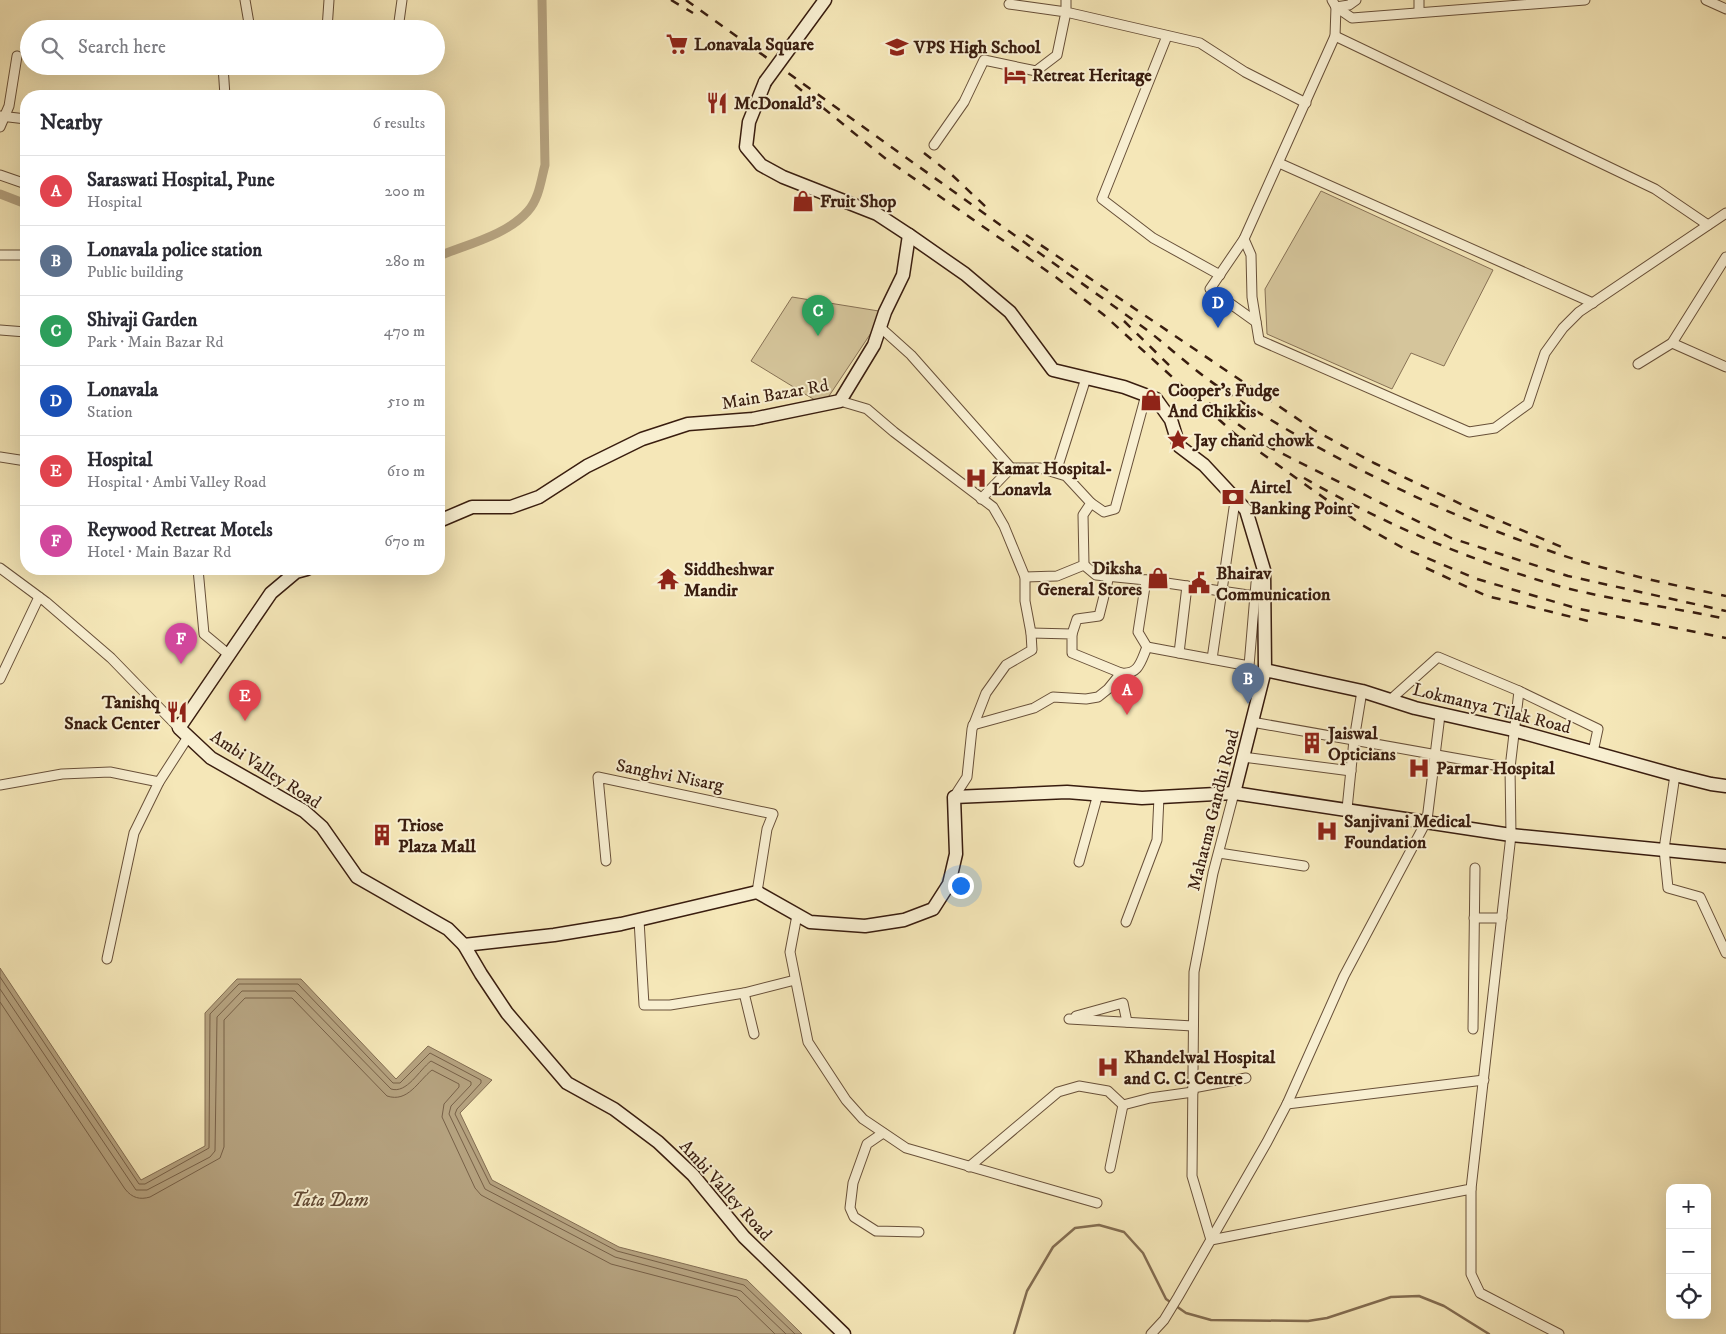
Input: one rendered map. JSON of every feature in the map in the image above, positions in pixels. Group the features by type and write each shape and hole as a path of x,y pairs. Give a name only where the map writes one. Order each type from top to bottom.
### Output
{"main road":[{"path":"825,0 765,82 749,122 746,147 761,165 783,177 877,214 908,235"},
{"name":"Main Bazar Rd","path":"445,519 472,507 511,507 538,497 587,466 642,439 679,427 754,419 840,401 874,345 885,312 903,275 908,235"},
{"name":"Mahatma Gandhi Road","path":"908,235 965,274 1010,312 1053,370 1124,387 1156,399 1171,420 1179,446 1204,465 1235,501 1246,510 1264,570 1265,670 1234,793"},
{"path":"183,733 228,654 271,592 292,575"},
{"name":"Lokmanya Tilak Road","path":"1265,670 1362,691 1440,715 1513,730 1675,775 1726,786"},
{"name":"Ambi Valley Road","path":"183,733 211,758 304,811 322,827 357,877 448,929 464,945 480,974 507,1013 567,1083 614,1109 658,1142 694,1174 744,1237 844,1334"},
{"path":"464,945 554,935 639,920 757,892 810,922 865,926 904,920 933,909 949,884 956,854 954,797 1067,792 1159,797 1234,793 1427,820 1511,835 1726,856"}],"street":[{"path":"245,0 248,20"},
{"path":"327,20 328,0"},
{"path":"399,20 402,0"},
{"path":"934,145 964,102 984,60 1036,71 1057,55 1066,12 1066,0"},
{"path":"1334,4 1349,5 1356,0"},
{"path":"1419,0 1419,12"},
{"path":"1334,4 1352,18 1585,0"},
{"path":"1706,0 1726,9"},
{"path":"1009,4 1066,12 1200,43 1245,72 1306,103"},
{"path":"1256,322 1210,289 1244,239 1306,103 1335,36 1334,4"},
{"path":"1167,36 1102,199 1153,238 1220,274"},
{"path":"1335,36 1655,189 1708,225"},
{"path":"0,127 2,116 9,106 17,56"},
{"path":"224,75 225,90"},
{"path":"2,116 20,118"},
{"path":"1279,163 1594,303"},
{"path":"0,175 20,182"},
{"path":"1244,239 1251,255 1259,340 1469,432 1495,428 1528,404 1545,353 1563,328 1579,312 1726,213"},
{"path":"0,255 20,255"},
{"path":"1638,364 1672,343 1726,257"},
{"path":"881,328 911,355 1011,468"},
{"path":"0,330 20,332"},
{"path":"1672,343 1726,367"},
{"path":"1056,472 1086,378"},
{"path":"981,499 1011,468 1040,468 1066,476 1091,503 1104,512 1115,509 1146,395"},
{"path":"840,401 867,409 993,507 1004,526 1025,577 1025,601 1031,632 1032,650 1006,664 986,693 973,725 967,777 954,797"},
{"path":"0,457 20,460"},
{"path":"1212,659 1220,592 1235,501"},
{"path":"1084,566 1083,515 1091,503"},
{"path":"1025,577 1057,576 1084,566"},
{"path":"1084,566 1096,575 1146,580 1255,596"},
{"path":"0,568 39,597 111,658 183,733 134,833 107,959"},
{"path":"1249,666 1256,583 1264,570"},
{"path":"199,575 204,634 228,654"},
{"path":"1109,576 1099,616 1077,619 1072,634 1072,653 1121,673 1128,674 1138,668 1147,647 1138,632 1146,580"},
{"path":"1179,653 1187,586"},
{"path":"0,679 39,597"},
{"path":"1031,632 1072,634"},
{"name":"Lokmanya Tilak Road","path":"1147,647 1265,670"},
{"path":"1390,700 1438,657 1518,691 1598,729 1593,752"},
{"path":"973,725 1034,708 1053,697 1086,699 1098,697 1108,689 1121,673"},
{"path":"1347,809 1354,740 1362,691"},
{"path":"1518,691 1510,768 1511,835 1471,1189 1472,1274 1480,1293 1559,1334"},
{"path":"1151,1334 1164,1320 1178,1297 1287,1104 1344,976 1427,820 1440,715"},
{"path":"1252,722 1510,768"},
{"path":"1243,757 1351,771"},
{"path":"0,785 62,774 110,772 159,782"},
{"path":"1675,775 1664,849 1668,888 1700,897 1726,953"},
{"name":"Sanghvi Nisarg","path":"606,861 598,777 773,814 767,829 757,892"},
{"name":"Mahatma Gandhi Road","path":"1211,1240 1192,1176 1194,972 1219,853 1234,793"},
{"path":"1079,862 1098,794"},
{"path":"1126,922 1157,840 1159,797"},
{"path":"1219,853 1304,866"},
{"path":"1473,1029 1475,868"},
{"path":"797,915 790,952 808,1042 846,1100 863,1119 906,1148 1097,1203"},
{"path":"1474,918 1502,918"},
{"path":"639,920 644,1005 670,1005 744,993 795,980"},
{"path":"744,993 754,1034"},
{"path":"1126,1022 1123,1003 1069,1019 1193,1026"},
{"path":"1122,1105 1246,1078"},
{"path":"1287,1104 1484,1080"},
{"path":"969,1167 1058,1092 1079,1086 1108,1091 1122,1105"},
{"path":"1110,1168 1122,1105"},
{"path":"883,1133 867,1144 853,1183 850,1208 854,1217 876,1231 919,1232"},
{"path":"1211,1240 1471,1189"}],"shaded area":[{"path":"1321,191 1493,270 1444,366 1411,353 1392,389 1267,334 1265,289"},
{"path":"792,297 885,312 823,405 751,361"}],"water":[{"name":"Tata Dam","path":"0,968 141,1180 205,1146 205,1013 237,979 301,979 396,1079 428,1046 492,1080 460,1113 492,1180 619,1247 747,1280 802,1334 0,1334"}],"waterway":[{"path":"445,254 498,233 509,226 528,211 537,195 545,165 542,0"},
{"path":"0,194 20,202"},
{"path":"1014,1334 1027,1291 1053,1247 1075,1228 1099,1225 1124,1232 1143,1253 1166,1299 1186,1313 1211,1320 1308,1321 1327,1318 1391,1297 1419,1296 1444,1306 1489,1334"}],"railway":[{"path":"671,0 693,13"},
{"path":"686,0 1147,330 1217,386 1269,419 1355,467 1445,510 1491,529 1583,562 1618,572 1726,596"},
{"path":"795,85 886,159 1057,278 1104,315 1236,435 1362,525 1403,548 1477,579 1579,609 1726,638"},
{"path":"924,153 952,175 987,208"},
{"path":"1026,235 1314,430 1374,463 1465,506 1564,548"},
{"path":"1124,321 1172,368"},
{"path":"1209,403 1269,447 1451,538 1568,576 1726,611"},
{"path":"1304,478 1397,526 1495,566 1582,592 1726,619"},
{"path":"1426,568 1487,596 1596,623"}],"place":[{"name":"Lonavala Square","path":"677,44"},
{"name":"VPS High School","path":"897,47"},
{"name":"Retreat Heritage","path":"1015,75"},
{"name":"McDonald's","path":"717,103"},
{"name":"Fruit Shop","path":"803,201"},
{"name":"Lonavala","path":"1218,328"},
{"name":"Shivaji Garden","path":"818,336"},
{"name":"Cooper's Fudge And Chikkis","path":"1151,400"},
{"name":"Jay chand chowk","path":"1178,440"},
{"name":"Kamat Hospital- Lonavla","path":"976,478"},
{"name":"Airtel Banking Point","path":"1233,497"},
{"name":"Diksha General Stores","path":"1158,578"},
{"name":"Siddheshwar Mandir","path":"668,579"},
{"name":"Bhairav Communication","path":"1199,583"},
{"name":"Reywood Retreat Motels","path":"181,664"},
{"name":"Lonavala police station","path":"1248,704"},
{"name":"Tanishq Snack Center","path":"177,712"},
{"name":"Saraswati Hospital, Pune","path":"1127,715"},
{"name":"Hospital","path":"245,721"},
{"name":"Jaiswal Opticians","path":"1312,743"},
{"name":"Parmar Hospital","path":"1419,768"},
{"name":"Sanjivani Medical Foundation","path":"1327,831"},
{"name":"Triose Plaza Mall","path":"382,835"},
{"name":"Khandelwal Hospital and C. C. Centre","path":"1108,1067"}]}
